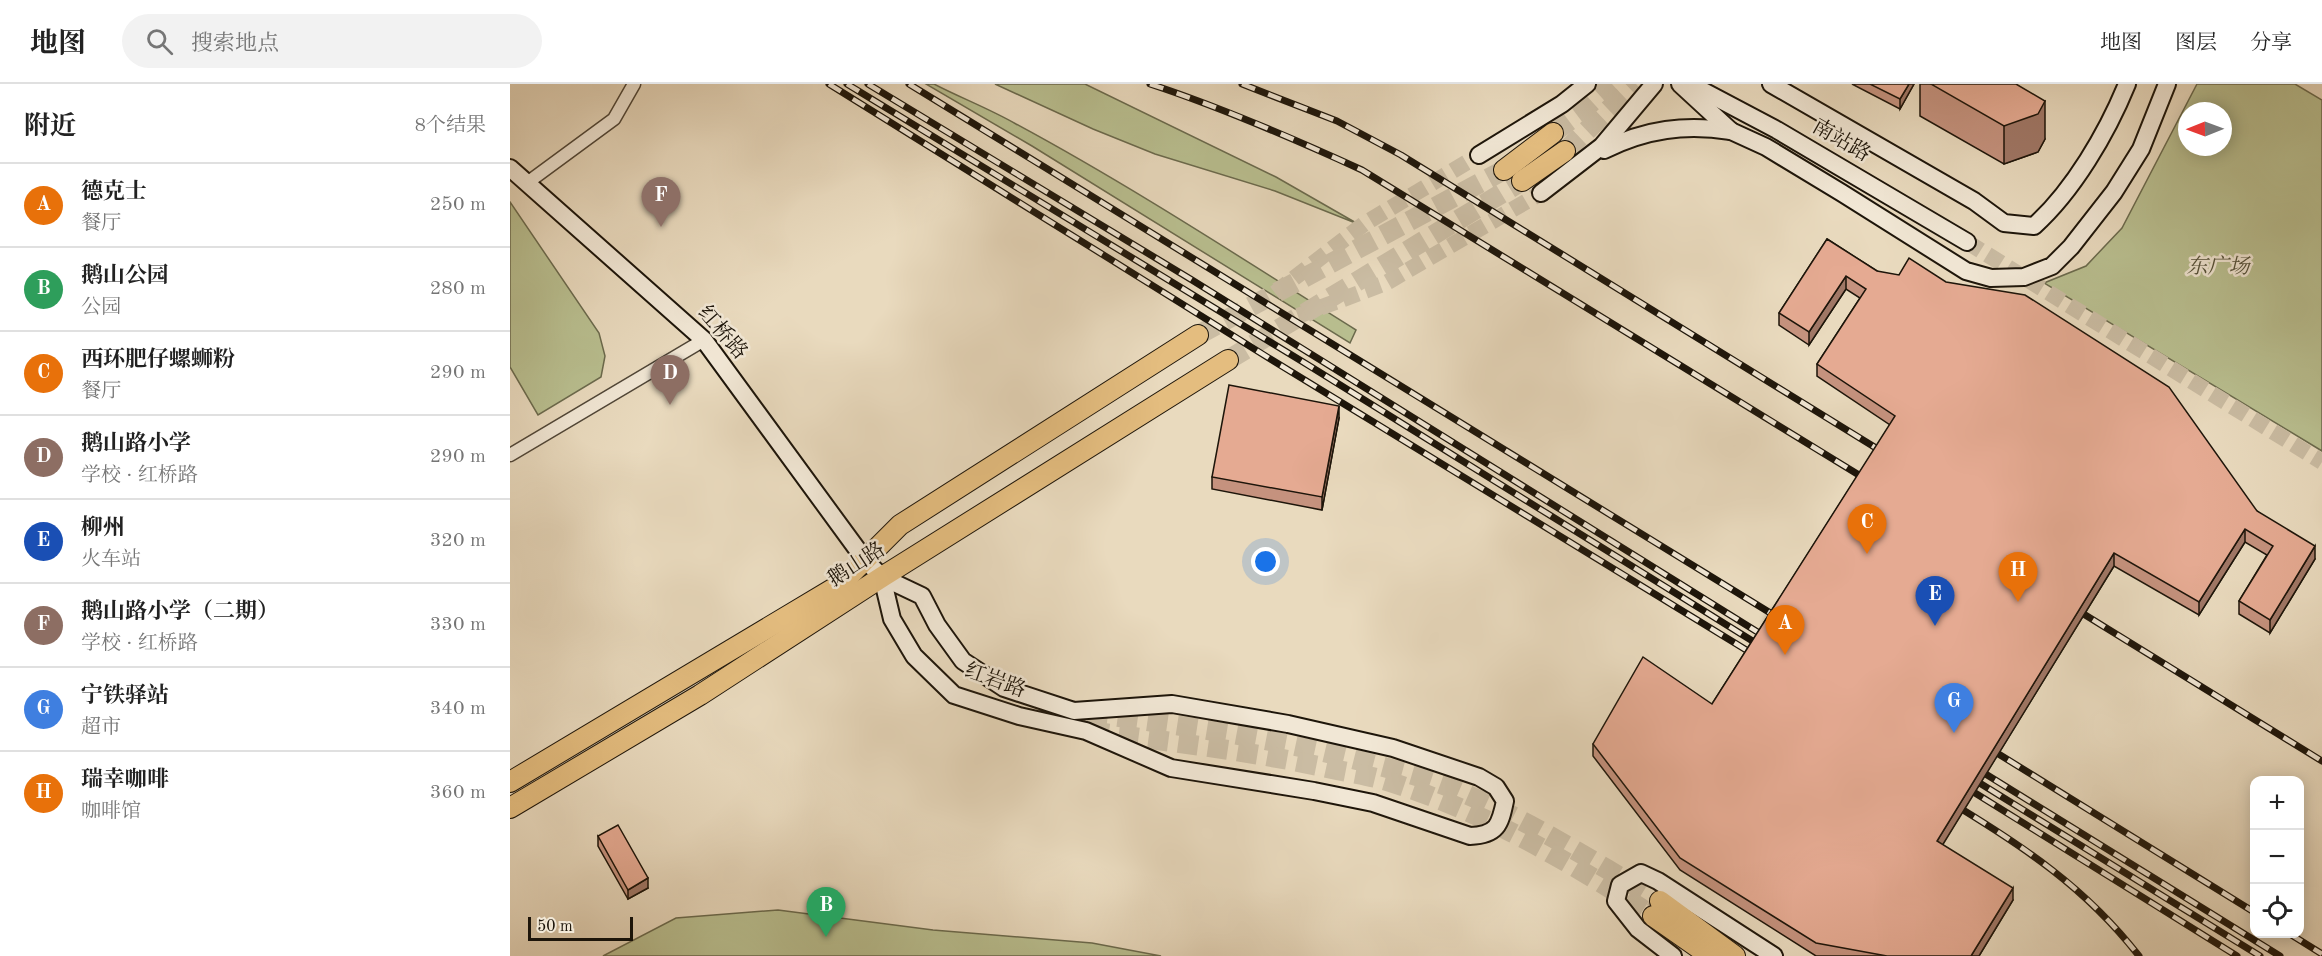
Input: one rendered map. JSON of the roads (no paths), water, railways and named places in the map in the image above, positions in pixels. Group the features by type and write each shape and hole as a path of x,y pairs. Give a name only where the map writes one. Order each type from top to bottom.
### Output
{"main road":[{"path":"1503,170 1553,133"},
{"path":"1522,181 1565,151"},
{"name":"鹅山路","path":"510,782 841,584 900,525 1198,334"},
{"name":"鹅山路","path":"510,808 700,695 882,577 1228,360"},
{"path":"1710,956 1657,909 1735,956"}],"street":[{"path":"527,183 614,119 634,84"},
{"path":"1479,155 1562,104 1587,84"},
{"path":"1541,193 1592,156 1613,135 1654,84"},
{"path":"1680,84 1731,131"},
{"name":"南站路","path":"1690,84 1777,130 1967,242"},
{"path":"1771,84 1974,201 2004,223 2034,226 2053,208 2068,188 2115,116 2127,84"},
{"path":"1592,156 1625,140 1652,131 1712,128 1731,131 1766,147 1966,271 1991,278 2024,278 2052,266 2071,247 2114,192 2141,148 2167,84"},
{"name":"红桥路","path":"510,168 704,340 865,560"},
{"path":"510,455 704,340"},
{"name":"红岩路","path":"865,560 882,577 922,596 937,625 963,661 1004,688 1074,711 1172,704 1288,724 1393,748 1460,769 1496,787 1506,801 1501,820 1493,831 1470,836 1373,803 1171,768 1086,731 1019,716 954,695 914,656 892,619 882,577"},
{"path":"1673,956 1638,929 1616,901 1620,885 1641,873 1658,881 1774,956"}],"tunnel":[{"path":"1553,133 1612,84"},
{"path":"1565,151 1636,84"},
{"path":"1275,293 1364,224 1479,155"},
{"path":"1198,335 1504,170"},
{"path":"1228,360 1522,181"},
{"path":"1298,316 1386,283 1541,193"},
{"path":"1967,242 2322,462"},
{"path":"1088,713 1259,739 1327,753 1424,778 1487,803 1512,816 1660,901"},
{"path":"1089,731 1272,757 1390,782 1493,823 1591,876 1653,916"}],"railway":[{"path":"829,84 1272,360 1761,659"},
{"path":"847,84 1308,365 1767,650"},
{"path":"868,84 1192,280 1772,641"},
{"path":"909,84 1785,622"},
{"path":"1150,84 1257,124 1362,170 1872,483"},
{"path":"1242,84 1337,121 1401,155 1889,456"},
{"path":"2069,605 2322,761"},
{"path":"1984,745 2250,910"},
{"path":"1971,765 2280,956"},
{"path":"1965,774 2260,956"},
{"path":"1959,783 2237,956"},
{"path":"1950,802 2003,835 2052,870 2097,909 2139,956"},
{"path":"2296,938 2322,954"}],"place":[{"name":"鹅山路小学（二期）","path":"661,227"},
{"name":"鹅山路小学","path":"670,405"},
{"name":"西环肥仔螺蛳粉","path":"1867,554"},
{"name":"瑞幸咖啡","path":"2018,602"},
{"name":"柳州","path":"1935,626"},
{"name":"德克士","path":"1785,655"},
{"name":"宁铁驿站","path":"1954,733"},
{"name":"鹅山公园","path":"826,937"}],"park label":[{"name":"东广场","path":"2218,267"}]}
